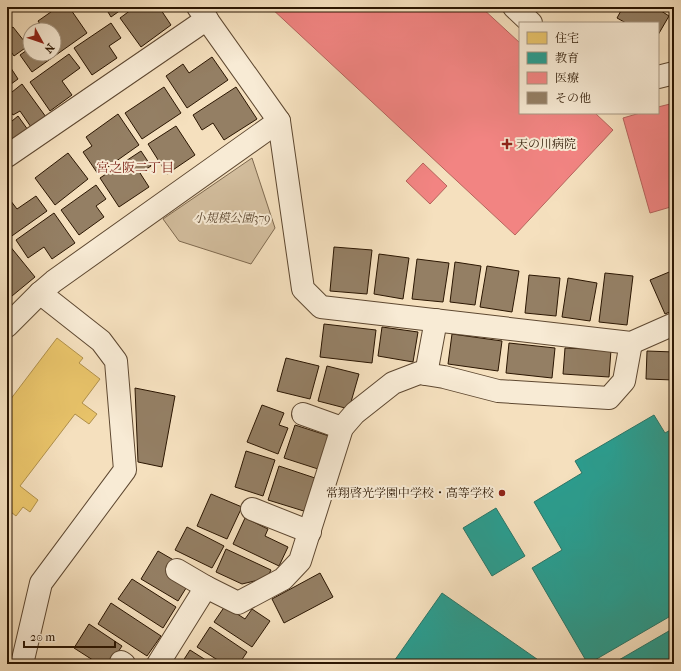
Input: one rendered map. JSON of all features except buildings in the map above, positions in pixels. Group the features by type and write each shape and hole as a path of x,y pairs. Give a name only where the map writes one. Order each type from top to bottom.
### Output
{"street":[{"path":"514,7 530,22"},
{"path":"7,156 202,13 278,121 303,289 321,308 436,320 631,344 674,324"},
{"path":"659,77 674,73"},
{"path":"7,326 54,280 278,121"},
{"path":"22,664 41,583 125,470 116,361 101,341 40,293"},
{"path":"426,374 436,320"},
{"path":"177,570 238,603 282,579 300,561 342,428 355,413 393,383 419,373 444,377 498,391 608,398 624,381 631,344"},
{"path":"303,414 342,428"},
{"path":"252,509 310,532"},
{"path":"158,664 206,587"}],"green space":[{"name":"小規模公園379","path":"252,158 275,228 251,264 179,241 163,219"}],"place":[{"name":"天の川病院","path":"507,144"},
{"name":"常翔啓光学園中学校・高等学校","path":"502,493"}],"district":[{"name":"宮之阪二丁目","path":"135,167"}]}
